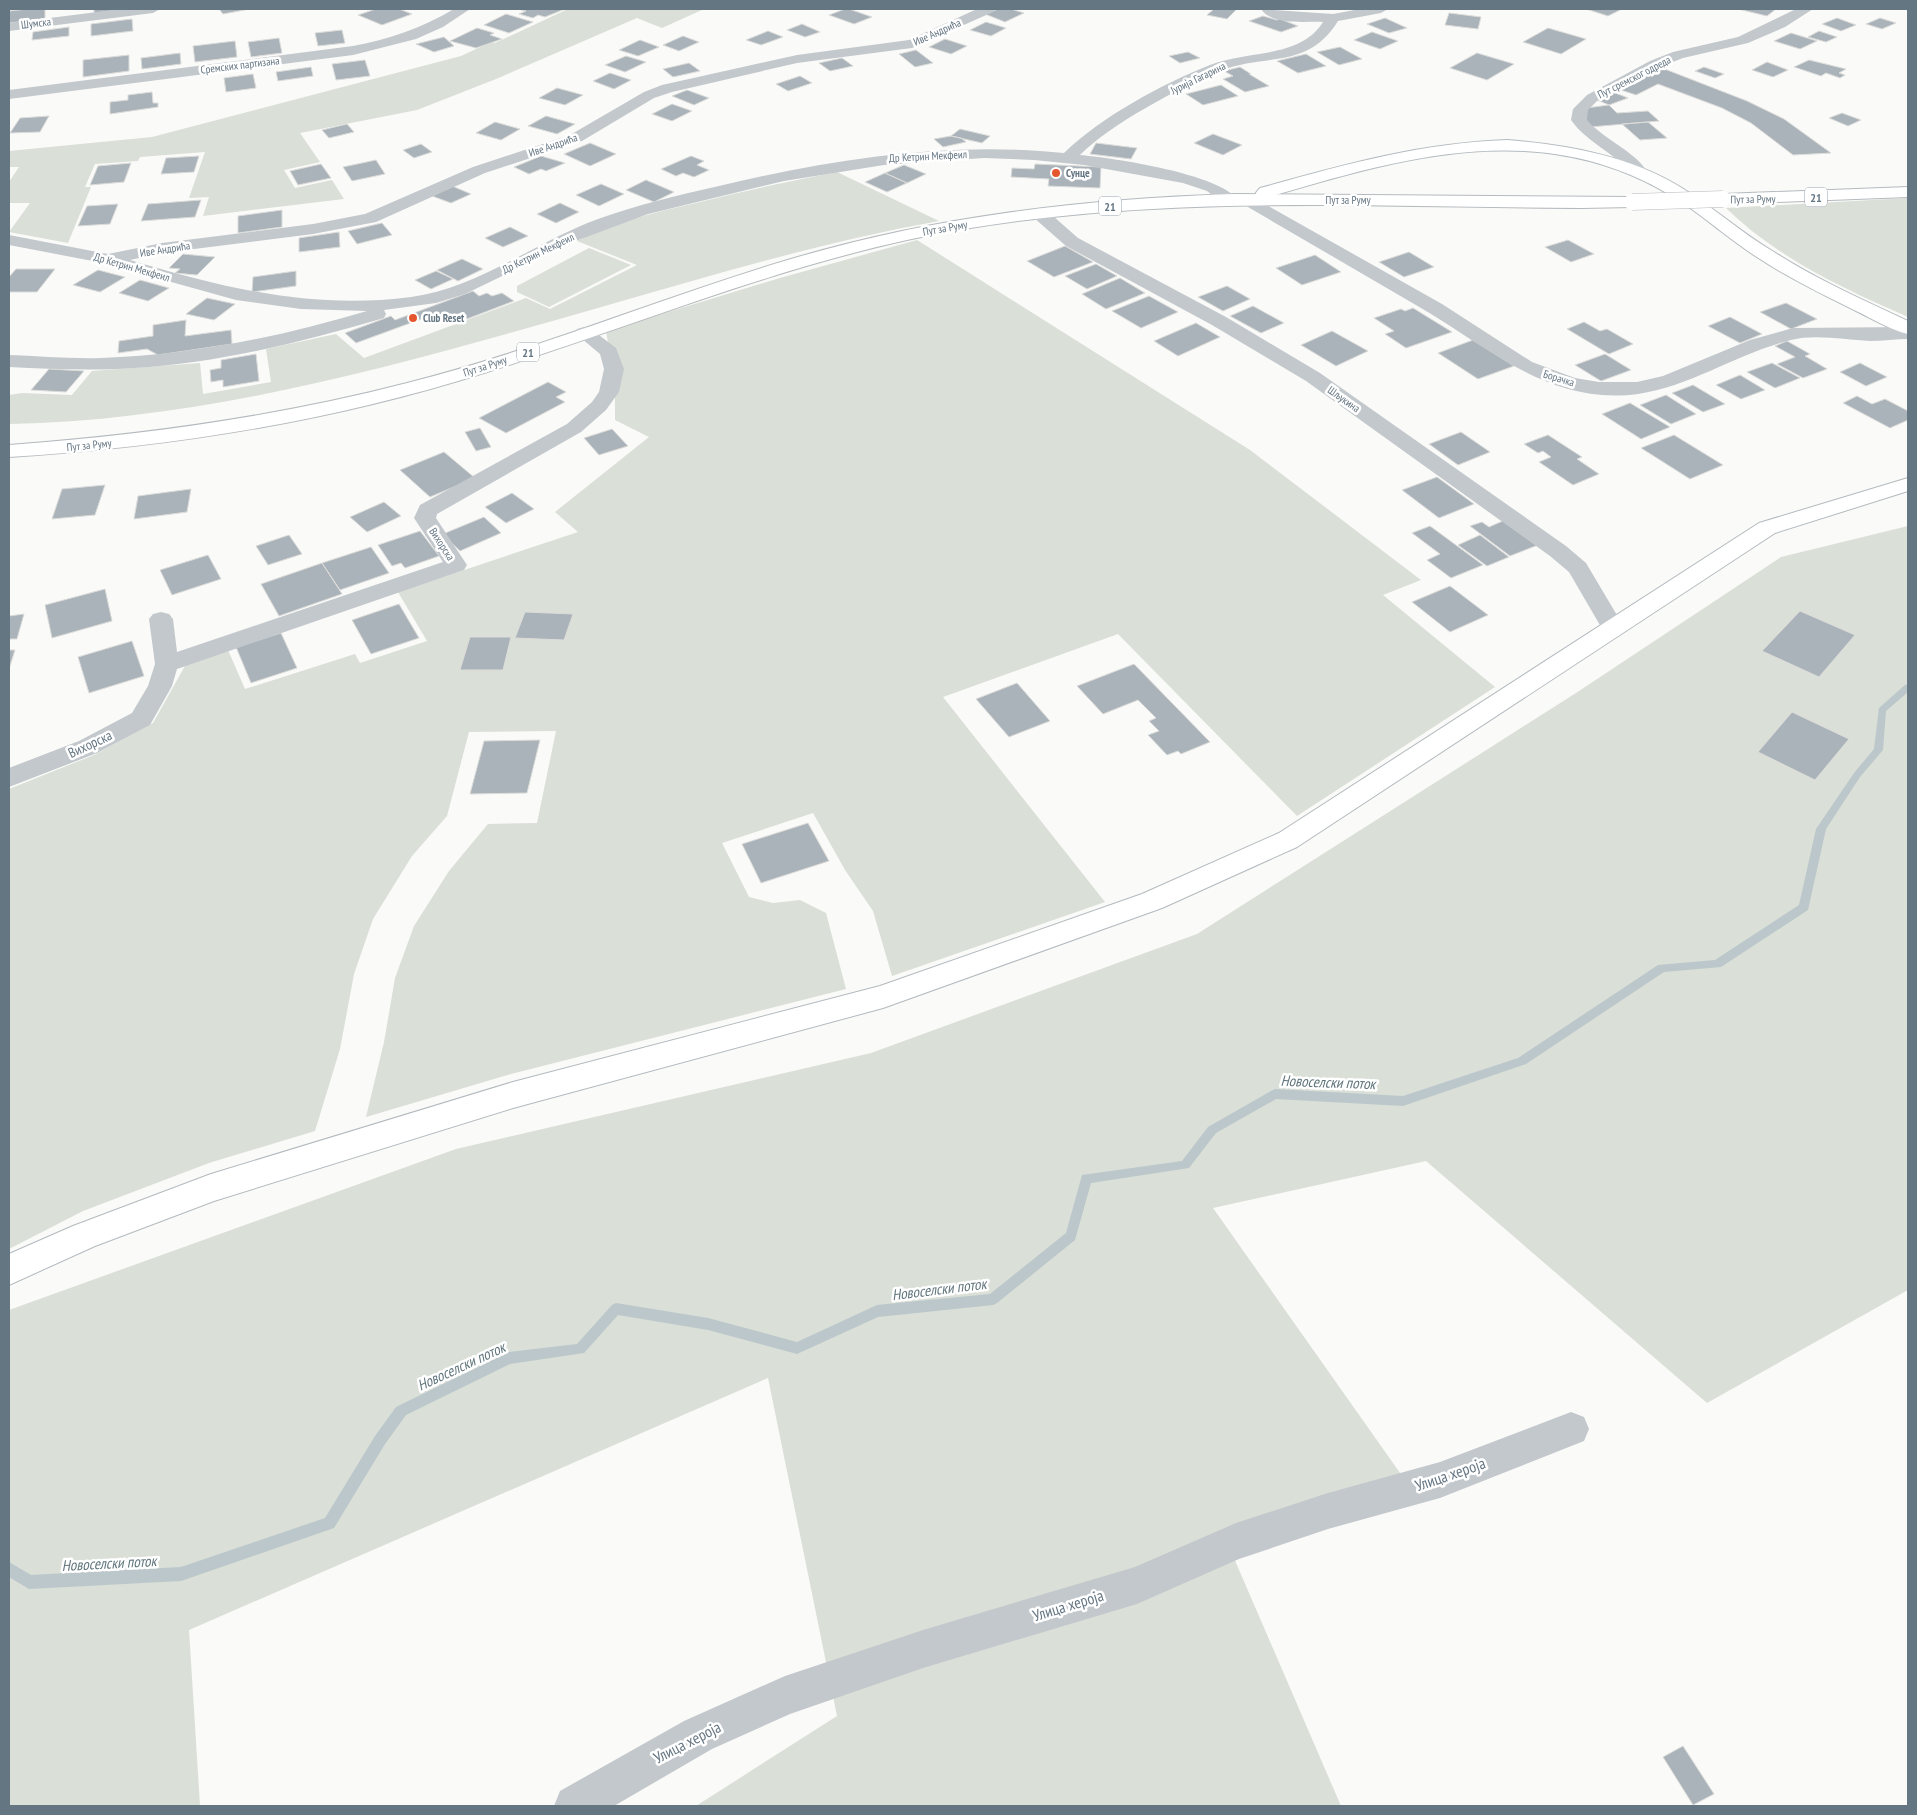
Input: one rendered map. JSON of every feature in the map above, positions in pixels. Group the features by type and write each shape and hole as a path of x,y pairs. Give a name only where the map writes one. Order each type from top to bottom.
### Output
{"main road":[{"path":"1247,199 1346,169 1425,150 1478,144 1519,144 1567,152 1640,174 1686,198 1756,248 1791,270 1908,328"},
{"name":"Пут за Руму","path":"9,451 62,448 152,438 290,416 417,386 474,370 754,277 864,245 936,229 1039,213 1127,204 1247,199 1508,203 1632,202 1908,192"},
{"path":"9,1270 84,1236 211,1188 513,1096 883,997 1152,901 1288,840 1612,627 1767,528 1908,484"}],"street":[{"name":"Шумска","path":"9,27 153,9"},
{"name":"Сремских партизана","path":"9,95 307,56 395,42 437,27 463,9"},
{"name":"Иве Андрића","path":"109,259 168,248 313,229 364,220 478,170 576,138 649,95 667,88 804,58 912,44 988,9"},
{"path":"1268,9 1280,16 1333,18 1381,9"},
{"name":"Пут сремског одреда","path":"1640,174 1637,167 1586,130 1579,120 1581,109 1592,98 1656,64 1678,55 1743,40 1780,24 1806,9"},
{"name":"Јурија Гагарина","path":"1069,156 1082,143 1116,121 1228,63 1306,46 1318,39 1333,18"},
{"name":"Др Кетрин Мекфеил","path":"9,240 109,259 192,284 274,301 359,305 414,302 476,283 584,230 638,210 833,165 950,154 1069,156 1186,180 1247,199"},
{"name":"Борачка","path":"1247,199 1393,283 1525,366 1572,383 1599,388 1637,388 1670,380 1757,344 1793,334 1836,332 1872,335 1908,333"},
{"name":"Шљукина","path":"1039,213 1072,242 1219,321 1313,377 1558,550 1578,568 1612,627"},
{"path":"9,361 98,364 192,356 307,333 414,302"},
{"name":"Вихорска","path":"167,664 456,565 425,518 428,510 574,428 599,406 609,392 614,369 609,352 584,333"},
{"name":"Вихорска","path":"9,778 88,747 141,718 160,686 167,664 161,619"},
{"name":"Улица хероја","path":"575,1806 698,1735 785,1696 923,1649 1137,1585 1236,1542 1328,1511 1440,1480 1571,1429"}],"shaded area":[{"path":"568,9 704,9 662,28 637,18 496,79 417,110 300,133 320,162 284,170 295,188 332,180 344,199 203,216 209,197 189,198 205,152 140,157 138,161 95,164 85,187 91,187 68,243 9,232 30,203 9,203 9,182 19,167 9,167 9,151 152,137 461,56 491,42 495,43"},
{"path":"837,172 939,221 876,233 784,256 440,352 268,393 182,409 96,419 9,424 9,395 22,393 72,395 92,371 200,363 203,394 271,382 266,349 336,334 364,358 526,298 550,309 637,265 577,241 591,234 651,214 749,190"},
{"path":"1908,198 1908,317 1812,271 1767,242 1726,208"},
{"path":"917,240 1250,450 1421,580 1383,595 1495,687 1297,816 1118,634 943,697 1105,902 892,976 873,911 845,870 813,813 722,843 749,897 773,903 800,900 826,913 846,989 511,1074 366,1117 384,1042 395,978 414,926 449,871 488,824 537,823 556,731 469,732 447,816 412,856 373,919 354,974 340,1049 315,1131 209,1163 83,1211 9,1249 9,789 94,755 153,723 186,664 228,650 245,689 355,654 360,663 427,641 398,592 578,532 555,512 649,437 615,420 615,384 606,331 780,278"},
{"path":"589,248 631,265 549,307 517,292 517,286"},
{"path":"1908,526 1908,1290 1707,1403 1426,1161 1213,1208 1417,1497 1230,1549 1341,1806 696,1806 837,1716 768,1378 189,1630 200,1806 9,1806 9,1310 456,1149 871,1053 1197,934 1576,693 1781,557"}],"building":[{"path":"45,9 45,19 9,23 9,11"},
{"path":"94,9 119,9 119,10 94,13"},
{"path":"219,9 250,9 223,14"},
{"path":"376,9 399,9 412,14 382,25 358,15"},
{"path":"523,9 565,9 545,17 538,15 533,18 519,14 526,11 521,10"},
{"path":"845,9 872,17 854,24 829,15"},
{"path":"998,9 1011,9 1024,13 1005,22 985,14"},
{"path":"1214,9 1237,9 1227,19 1207,15"},
{"path":"1586,9 1622,9 1608,16"},
{"path":"1738,9 1776,9 1767,16"},
{"path":"1449,13 1481,17 1478,29 1445,25"},
{"path":"506,14 533,22 509,33 484,25"},
{"path":"1263,16 1277,20 1280,19 1298,26 1281,32 1249,21"},
{"path":"1385,18 1407,28 1389,33 1367,24"},
{"path":"1837,18 1856,25 1841,31 1822,24"},
{"path":"1880,18 1896,23 1882,29 1866,24"},
{"path":"132,19 133,31 91,36 91,24"},
{"path":"986,22 1006,28 991,36 970,30"},
{"path":"802,24 820,32 805,37 787,30"},
{"path":"69,27 69,36 32,40 33,32"},
{"path":"477,28 494,33 490,35 502,39 476,48 450,41"},
{"path":"1548,28 1586,39 1561,54 1523,42"},
{"path":"342,30 345,43 318,46 315,33"},
{"path":"768,31 783,37 761,45 746,40"},
{"path":"1819,31 1837,37 1826,42 1808,37"},
{"path":"1372,32 1398,41 1380,49 1354,40"},
{"path":"1791,33 1817,41 1800,49 1774,41"},
{"path":"683,36 699,42 679,51 663,45"},
{"path":"444,37 454,46 434,52 416,44"},
{"path":"279,38 282,53 251,57 248,42"},
{"path":"945,39 967,46 951,54 929,47"},
{"path":"640,40 659,47 638,56 619,50"},
{"path":"235,41 237,57 195,62 193,46"},
{"path":"1340,47 1362,59 1339,65 1317,52"},
{"path":"916,50 933,63 915,67 899,54"},
{"path":"1188,52 1200,58 1180,63 1169,56"},
{"path":"180,53 181,64 142,69 141,58"},
{"path":"1477,53 1514,64 1487,80 1450,68"},
{"path":"1306,54 1326,66 1298,73 1277,61"},
{"path":"129,55 129,71 83,77 83,60"},
{"path":"626,56 646,62 625,72 605,65"},
{"path":"842,58 853,66 830,71 819,63"},
{"path":"365,60 370,76 336,80 332,64"},
{"path":"1809,60 1846,69 1839,73 1845,75 1840,78 1826,73 1821,76 1794,67"},
{"path":"1767,62 1788,70 1773,77 1752,70"},
{"path":"689,63 700,71 673,77 663,69"},
{"path":"311,67 313,76 278,81 276,72"},
{"path":"1240,67 1269,86 1245,92 1223,79 1233,76 1224,71"},
{"path":"1704,67 1724,74 1715,78 1695,71"},
{"path":"1662,68 1747,101 1784,119 1831,153 1793,155 1751,123 1722,108 1658,84 1636,95 1618,89"},
{"path":"610,73 631,80 614,89 593,81"},
{"path":"253,74 256,88 226,92 224,78"},
{"path":"800,76 812,83 788,91 776,84"},
{"path":"1221,85 1238,96 1203,105 1186,94"},
{"path":"557,88 583,95 565,105 539,98"},
{"path":"687,90 709,98 694,105 672,96"},
{"path":"152,92 153,103 158,103 158,107 110,114 110,102 128,100 128,95"},
{"path":"1613,92 1628,98 1609,105 1595,99"},
{"path":"672,104 692,111 672,121 652,114"},
{"path":"1609,105 1617,113 1648,111 1659,121 1590,127 1582,120 1586,108"},
{"path":"1842,113 1861,120 1848,126 1829,118"},
{"path":"49,116 40,132 10,133 20,118"},
{"path":"546,116 575,124 557,134 528,126"},
{"path":"495,122 520,129 501,140 476,133"},
{"path":"1648,122 1667,138 1640,140 1622,124"},
{"path":"347,124 354,132 329,138 322,130"},
{"path":"960,129 990,136 982,143 951,136"},
{"path":"1213,134 1242,145 1223,155 1194,143"},
{"path":"951,136 961,138 966,142 943,147 934,139"},
{"path":"590,143 616,154 590,166 564,154"},
{"path":"1096,143 1137,148 1131,159 1090,154"},
{"path":"421,144 432,152 414,158 403,150"},
{"path":"199,156 194,172 161,174 166,158"},
{"path":"541,156 565,163 546,171 541,169 529,174 514,167"},
{"path":"691,156 704,161 697,165 709,170 694,177 683,173 676,176 661,169"},
{"path":"376,160 385,174 352,181 343,167"},
{"path":"131,163 124,182 90,185 98,166"},
{"path":"321,164 331,178 298,185 290,171"},
{"name":"Сунце","path":"1035,164 1101,167 1100,188 1048,186 1049,179 1011,177 1012,168 1034,169"},
{"path":"904,165 926,174 907,183 885,173"},
{"path":"885,173 907,183 887,192 865,182"},
{"path":"646,180 674,192 654,202 626,190"},
{"path":"601,184 624,194 599,206 576,195"},
{"path":"452,186 471,194 451,203 432,196"},
{"path":"201,200 195,217 141,221 148,204"},
{"path":"560,203 579,212 556,223 537,214"},
{"path":"118,204 110,224 78,226 87,206"},
{"path":"282,210 282,227 238,233 238,216"},
{"path":"382,223 392,235 357,244 348,231"},
{"path":"510,227 528,236 503,247 485,238"},
{"path":"339,232 340,247 299,252 299,238"},
{"path":"1568,240 1594,254 1571,262 1545,247"},
{"path":"1065,246 1093,262 1054,277 1027,261"},
{"path":"1409,252 1434,267 1404,277 1379,262"},
{"path":"183,254 215,257 197,275 175,273 180,269 169,268"},
{"path":"1315,255 1341,272 1302,285 1276,268"},
{"path":"462,259 483,269 458,281 437,270"},
{"path":"1096,264 1117,276 1087,289 1065,276"},
{"path":"16,269 55,269 37,292 9,292 9,277"},
{"path":"98,270 125,277 100,292 73,285"},
{"path":"296,271 296,286 252,292 253,277"},
{"path":"436,271 453,279 431,289 415,280"},
{"path":"1120,278 1145,293 1106,309 1082,294"},
{"path":"140,280 169,288 148,301 119,293"},
{"path":"1227,286 1250,299 1223,311 1198,297"},
{"name":"Club Reset","path":"473,291 479,296 487,293 492,296 502,293 514,301 467,319 461,315 444,322 435,314 356,343 345,333 391,316 395,320"},
{"path":"1149,296 1178,312 1141,328 1112,311"},
{"path":"207,298 235,304 214,320 186,314"},
{"path":"1786,303 1817,319 1791,329 1760,312"},
{"path":"1253,306 1284,323 1261,333 1230,316"},
{"path":"1413,308 1452,332 1406,348 1385,334 1394,331 1374,318 1401,309 1405,311"},
{"path":"1730,317 1762,334 1740,343 1708,326"},
{"path":"186,320 185,336 231,330 232,344 158,355 147,349 118,353 119,341 153,336 153,325"},
{"path":"1584,322 1600,331 1607,329 1633,344 1609,354 1567,329"},
{"path":"1196,323 1220,337 1178,356 1154,341"},
{"path":"1332,331 1368,351 1336,366 1301,345"},
{"path":"1473,340 1514,366 1478,379 1438,353"},
{"path":"1787,341 1810,354 1805,356 1827,369 1803,378 1777,364 1795,357 1775,346"},
{"path":"256,354 259,381 223,387 223,380 211,382 210,370 221,368 221,360"},
{"path":"1605,354 1631,370 1601,381 1575,365"},
{"path":"1772,363 1800,378 1775,388 1747,372"},
{"path":"1860,363 1887,377 1866,386 1840,372"},
{"path":"49,369 84,371 66,392 31,390"},
{"path":"1740,375 1765,390 1741,399 1716,385"},
{"path":"548,382 566,392 556,397 565,402 506,433 479,418"},
{"path":"1693,385 1725,404 1703,412 1672,393"},
{"path":"1666,395 1696,414 1671,424 1640,405"},
{"path":"1857,396 1872,404 1885,399 1908,411 1908,420 1890,428 1843,403"},
{"path":"1630,403 1670,427 1641,439 1602,414"},
{"path":"480,428 491,447 476,451 465,432"},
{"path":"612,429 628,446 599,455 584,438"},
{"path":"1461,432 1490,452 1458,465 1429,444"},
{"path":"1548,435 1582,457 1577,459 1599,474 1573,485 1539,462 1551,457 1543,451 1538,453 1524,444"},
{"path":"1674,435 1723,465 1690,479 1641,448"},
{"path":"444,452 475,478 430,497 400,470"},
{"path":"1437,477 1474,504 1439,518 1402,490"},
{"path":"105,485 95,515 52,519 62,489"},
{"path":"191,489 187,512 134,519 138,496"},
{"path":"512,493 534,509 506,523 485,507"},
{"path":"384,502 401,516 367,532 350,517"},
{"path":"484,517 501,533 460,551 443,534"},
{"path":"1505,520 1538,545 1510,556 1470,526 1482,522 1489,527"},
{"path":"1430,526 1483,565 1451,578 1427,560 1440,554 1412,533"},
{"path":"420,531 439,556 405,568 401,563 392,566 378,545"},
{"path":"289,535 302,554 268,565 256,546"},
{"path":"1480,535 1509,557 1487,566 1458,545"},
{"path":"371,547 389,573 340,590 322,563"},
{"path":"208,555 221,579 172,595 160,570"},
{"path":"322,563 342,594 279,616 261,584"},
{"path":"1450,586 1488,615 1450,632 1412,602"},
{"path":"105,589 112,621 52,638 45,605"},
{"path":"399,604 419,638 371,654 352,620"},
{"path":"1800,611 1855,635 1819,677 1762,651"},
{"path":"525,612 573,614 564,640 515,638"},
{"path":"24,614 17,639 9,639 9,616"},
{"path":"281,633 297,668 251,683 236,647"},
{"path":"470,637 511,637 503,670 460,670"},
{"path":"132,641 144,676 89,693 78,657"},
{"path":"9,650 15,650 9,669"},
{"path":"1134,664 1210,742 1181,754 1178,751 1167,755 1148,735 1159,731 1149,721 1156,718 1138,700 1103,714 1077,686"},
{"path":"1017,683 1050,721 1009,737 976,699"},
{"path":"1792,712 1849,739 1815,780 1758,752"},
{"path":"540,740 527,793 470,794 484,741"},
{"path":"808,823 829,861 761,883 742,844"},
{"path":"1683,1746 1714,1794 1693,1805 1663,1757"}],"waterway":[{"name":"Новоселски поток","path":"9,1569 29,1582 181,1574 329,1523 380,1440 401,1411 509,1358 580,1349 616,1309 708,1324 797,1348 877,1311 993,1299 1071,1236 1086,1179 1185,1165 1212,1130 1275,1094 1403,1101 1522,1061 1662,968 1717,964 1804,907 1821,829 1857,775 1878,750 1882,710 1908,687"}],"place":[{"name":"Сунце","path":"1056,173"},
{"name":"Club Reset","path":"413,318"}]}
